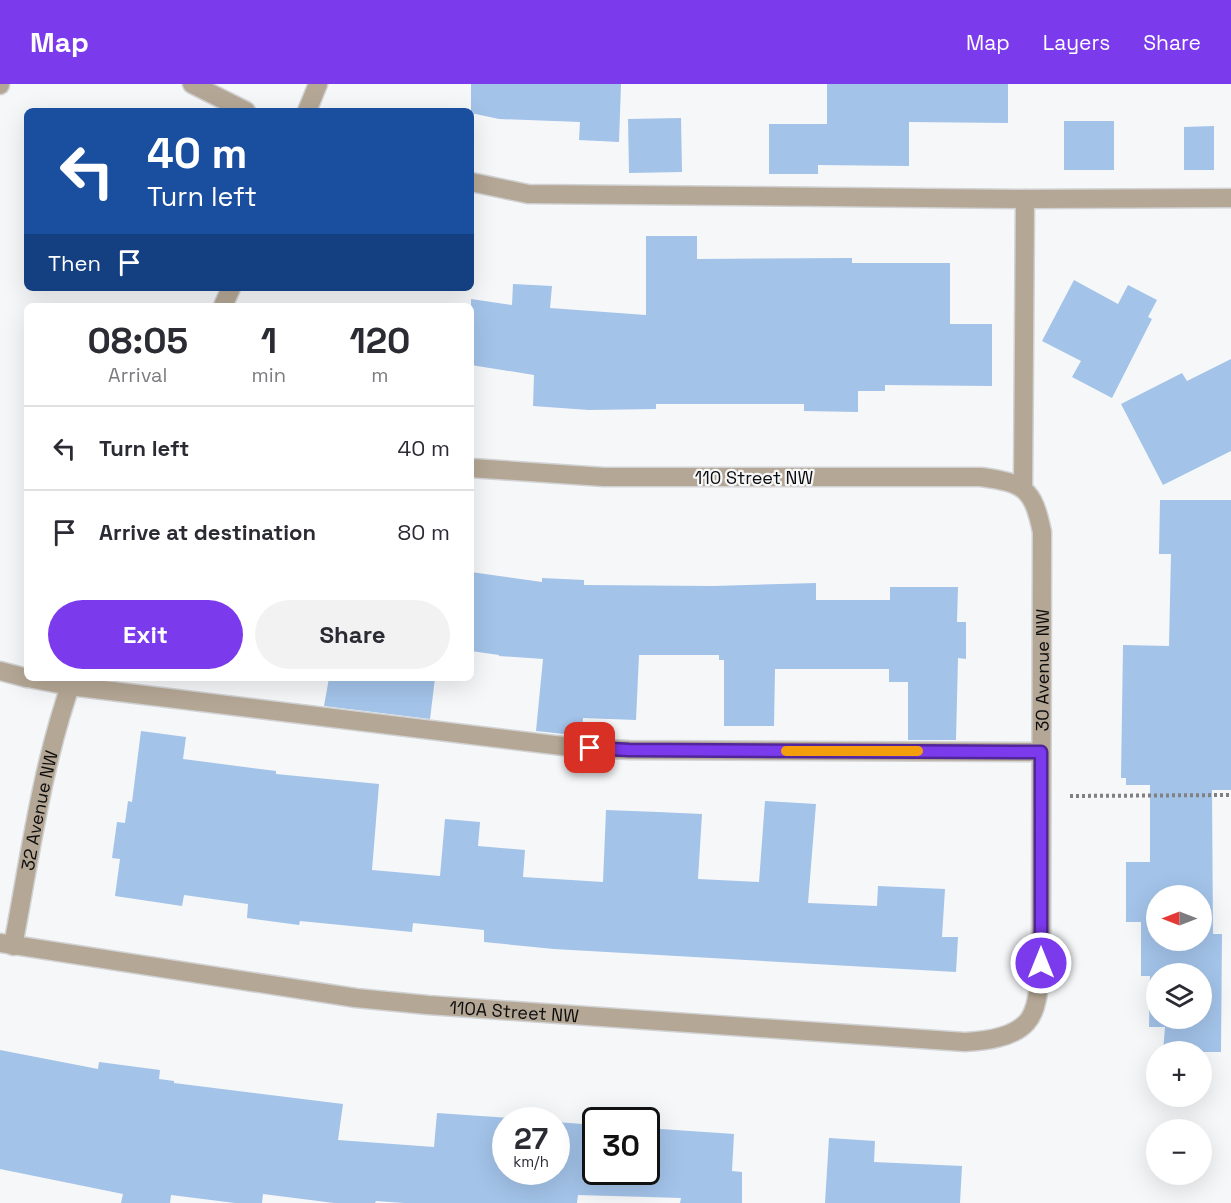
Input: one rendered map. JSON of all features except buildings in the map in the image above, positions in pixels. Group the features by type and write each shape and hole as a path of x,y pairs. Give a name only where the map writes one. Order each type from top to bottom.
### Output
{"street":[{"path":"192,84 240,108"},
{"path":"308,108 318,84"},
{"path":"474,183 528,194 1025,199 1231,198"},
{"path":"1025,199 1026,493"},
{"name":"110 Street NW","path":"474,468 604,477 981,477 1009,481 1026,493"},
{"name":"30 Avenue NW","path":"1026,493 1038,513 1042,532 1041,963 1038,997 1027,1022"},
{"path":"0,671 24,677"},
{"path":"71,682 571,747 641,750 1041,752"},
{"name":"32 Avenue NW","path":"6,944 43,783 71,682"},
{"name":"110A Street NW","path":"6,944 356,998 498,1012 965,1042 985,1041 1009,1034 1027,1022"}],"path":[{"path":"1041,798 1231,795"}],"slow traffic":[{"path":"786,751 918,751"}],"route":[{"path":"590,748 1041,752 1041,963"}]}
